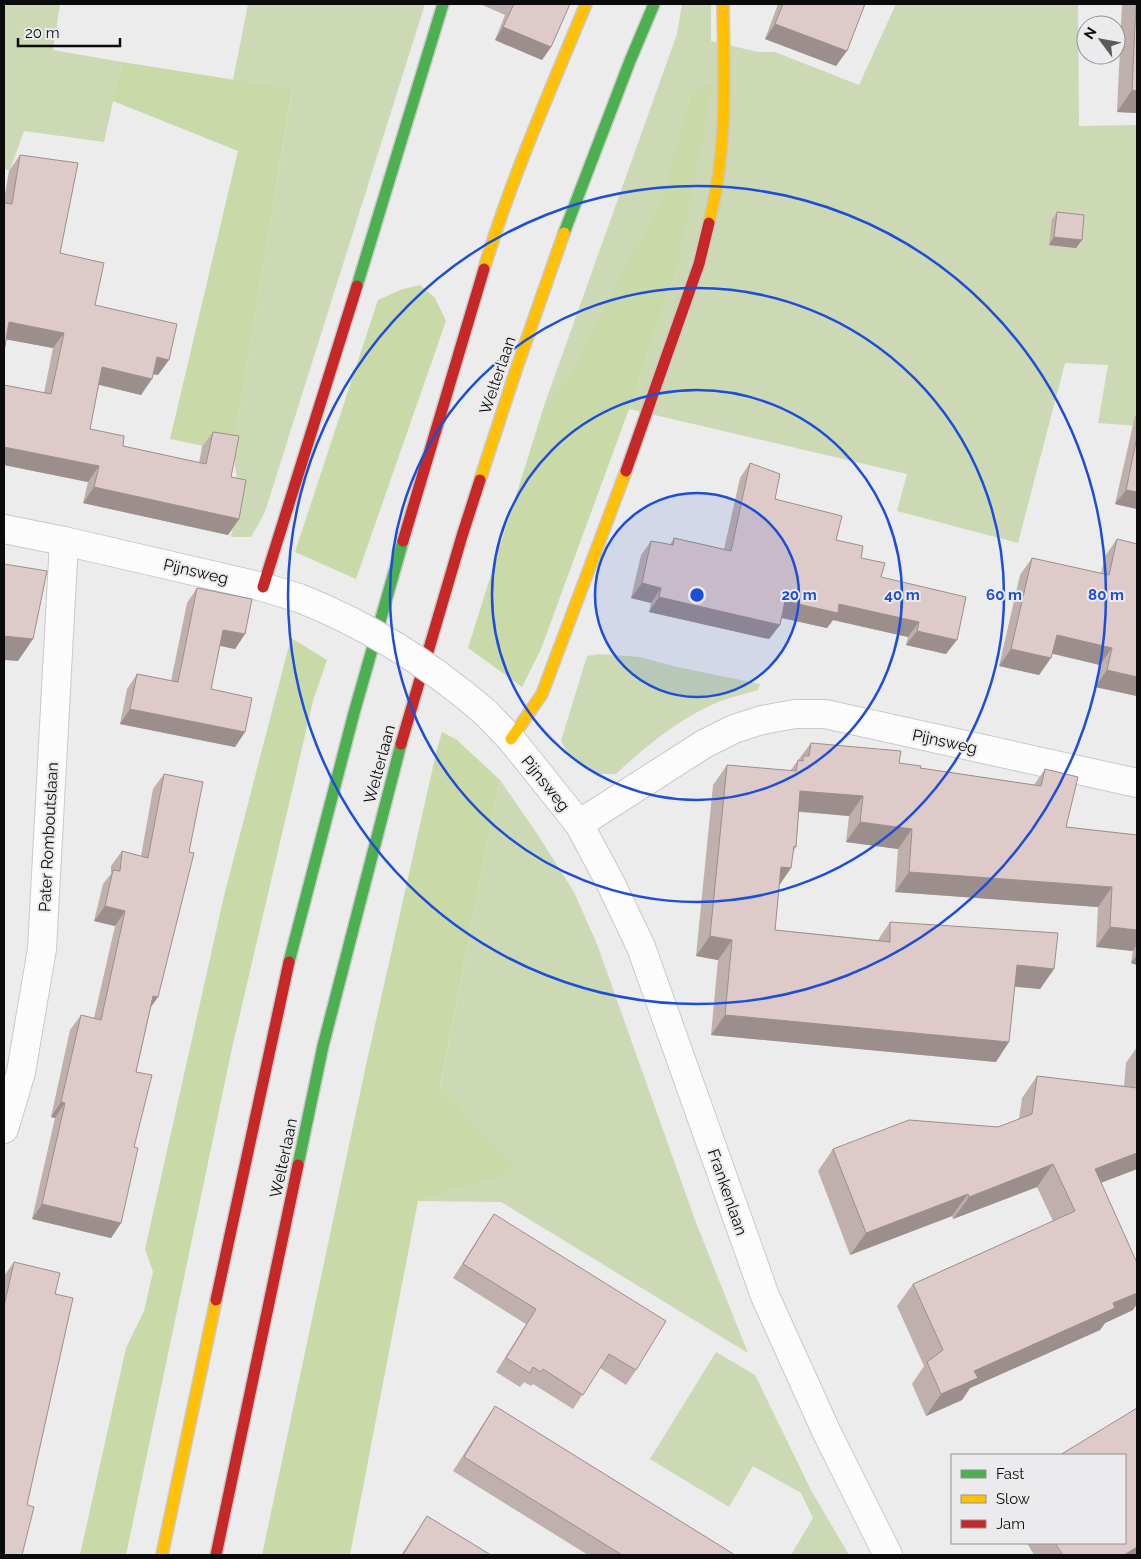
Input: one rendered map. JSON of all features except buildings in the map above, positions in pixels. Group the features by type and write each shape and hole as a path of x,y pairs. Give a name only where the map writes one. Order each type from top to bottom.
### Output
{"main road":[{"path":"263,587 443,4"},
{"path":"162,1555 285,978 354,713 496,230 544,105 586,4"},
{"name":"Welterlaan","path":"216,1555 323,1046 402,739 462,536 516,370 559,248 654,4"},
{"path":"511,739 542,694 643,426 699,264 712,216 722,155 725,110 723,4"}],"street":[{"name":"Pijnsweg","path":"4,529 263,587 299,598 346,618 396,646 459,690 485,712 511,739 579,824 704,744 734,729 762,720 795,714 825,714 1137,783"},
{"name":"Pater Romboutslaan","path":"4,1129 12,1072 42,949 64,541"},
{"name":"Frankenlaan","path":"579,824 641,947 765,1296 827,1434 888,1555"}],"green space":[{"path":"4,4 60,4 53,50 122,62 104,142 24,131 10,170 4,169"},
{"path":"248,4 425,4 265,512 251,537 231,537 239,492 233,452 292,90 233,80"},
{"path":"682,4 711,4 711,41 758,52 775,52 859,85 896,4 1078,4 1078,15 1076,15 1076,65 1078,65 1079,126 1137,125 1137,426 1098,423 1108,365 1065,363 1018,543 897,511 907,474 629,409 676,272 690,95 663,199 574,365 561,386 545,403 677,34"},
{"path":"122,62 292,89 233,452 170,439 238,151 113,101"},
{"path":"713,83 676,272 629,409 541,649 522,687 468,648 545,403 561,386 574,365 662,199 690,95"},
{"path":"420,285 435,298 446,321 356,579 295,552 378,300 400,290"},
{"path":"291,638 327,660 313,701 232,1048 126,1555 80,1555 126,1348 144,1311 153,1272 145,1249 224,896"},
{"path":"600,654 640,657 677,667 760,684 758,690 710,706 681,722 640,752 616,774 598,774 569,756 561,741 587,656"},
{"path":"442,732 457,740 500,780 440,1086 518,1171 418,1201 350,1555 262,1555 366,1065"},
{"path":"500,780 574,892 597,944 695,1220 748,1353 501,1202 418,1201 517,1171 440,1087"},
{"path":"716,1352 755,1375 811,1490 849,1555 791,1555 813,1518 801,1493 753,1466 729,1507 650,1459"}],"traffic: fast":[{"path":"357,286 443,4"},
{"path":"564,233 654,4"},
{"path":"289,962 354,713 403,541"},
{"path":"298,1165 323,1046 401,744"}],"traffic: slow":[{"path":"484,269 506,202 586,4"},
{"path":"709,223 719,168 724,114 723,4"},
{"path":"480,480 564,233"},
{"path":"511,739 542,694 626,471"},
{"path":"162,1555 216,1300"}],"traffic: jam":[{"path":"626,471 699,264 709,223"},
{"path":"403,541 484,269"},
{"path":"263,587 357,286"},
{"path":"401,744 480,480"},
{"path":"216,1300 289,962"},
{"path":"216,1555 298,1165"}]}
